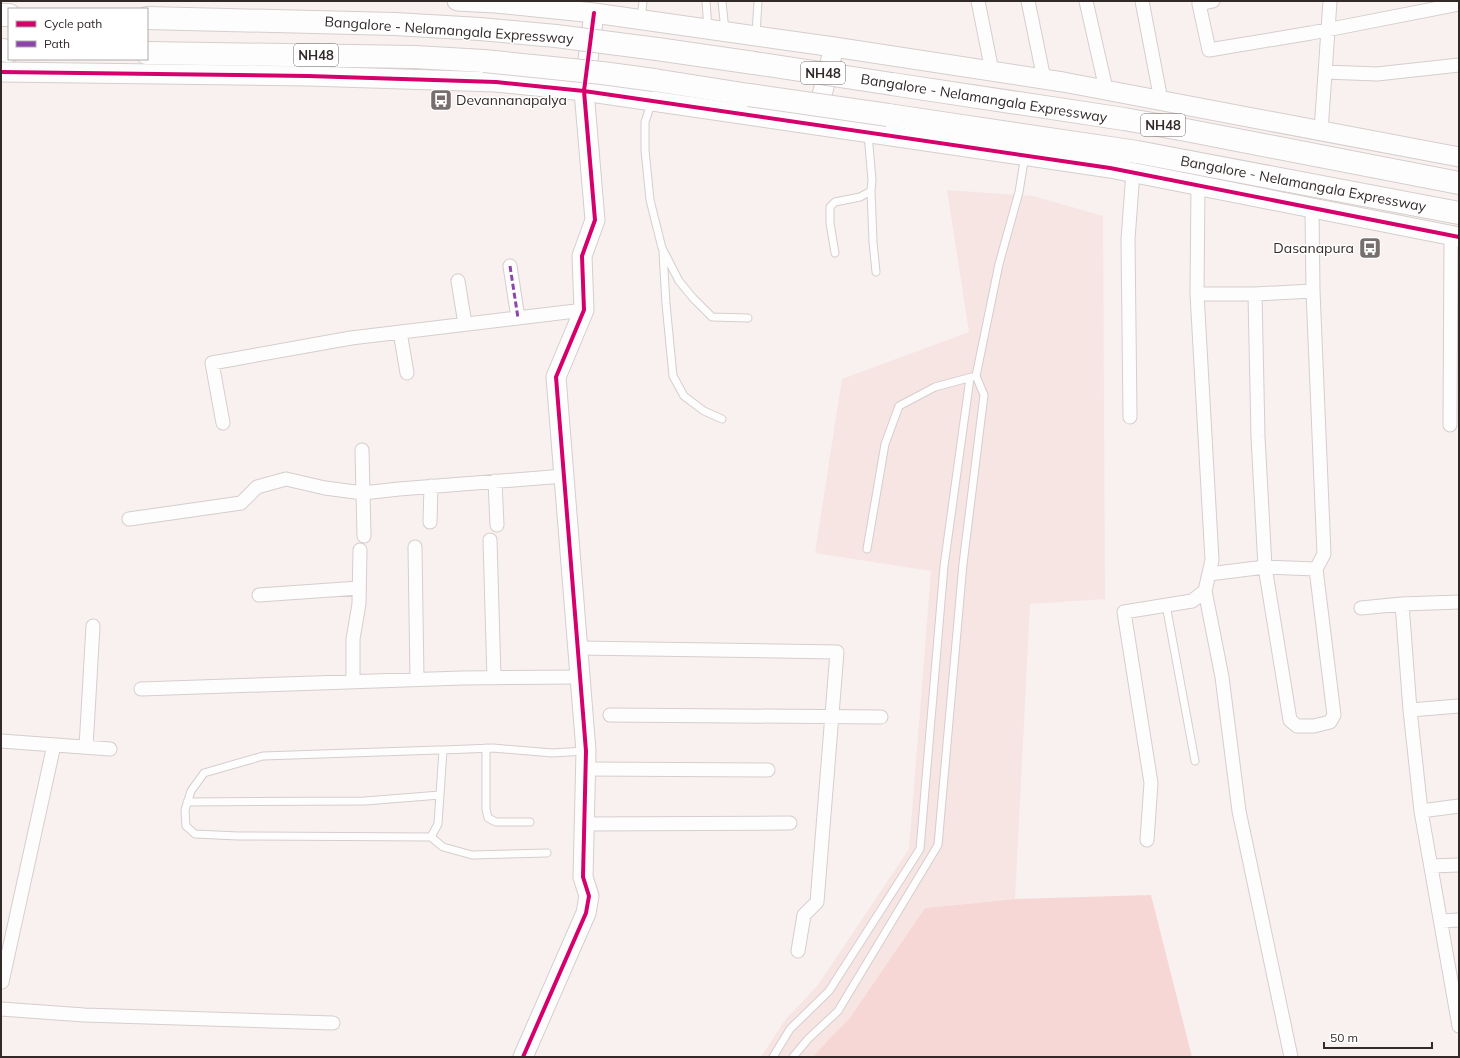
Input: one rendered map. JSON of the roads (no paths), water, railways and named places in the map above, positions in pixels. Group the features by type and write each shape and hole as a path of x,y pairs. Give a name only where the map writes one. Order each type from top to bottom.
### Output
{"highway":[{"name":"Bangalore - Nelamangala Expressway","path":"148,18 403,25 495,31 614,43 1124,119 1459,183"},
{"name":"Bangalore - Nelamangala Expressway","path":"148,53 415,57 484,61 602,73 1137,152 1459,213"}],"street":[{"path":"457,1 560,5 594,13 642,10 716,30 1106,89 1459,157"},
{"path":"978,1 992,71"},
{"path":"1028,1 1044,79"},
{"path":"1086,1 1106,89"},
{"path":"1142,1 1161,100"},
{"path":"1213,1 1199,2 1208,50 1311,33 1459,4"},
{"path":"1320,130 1330,1"},
{"path":"523,1057 586,913 589,896 583,877 586,760 556,377 584,310 582,256 595,220 584,91 594,13"},
{"path":"815,124 834,47"},
{"path":"1325,72 1377,74 1459,64"},
{"path":"1,72 387,78 496,82 584,91 1133,172 1455,236 1450,425"},
{"path":"1130,417 1128,239 1133,172"},
{"path":"1198,185 1197,294 1212,560 1205,591 1222,677 1239,811 1291,1057"},
{"path":"1255,294 1258,437 1265,567 1290,720 1297,726 1314,726 1330,722 1334,715 1316,569 1324,554 1313,291 1312,208"},
{"path":"510,266 518,318"},
{"path":"458,281 465,324"},
{"path":"1197,294 1255,294 1313,291"},
{"path":"223,423 212,363 351,338 584,310"},
{"path":"400,332 407,373"},
{"path":"362,450 364,536"},
{"path":"129,519 241,503 257,487 286,479 325,488 363,494 431,486 564,476"},
{"path":"495,481 497,525"},
{"path":"430,522 431,486"},
{"path":"490,540 494,678"},
{"path":"415,547 417,680"},
{"path":"353,682 353,638 358,611 360,550"},
{"path":"1209,574 1265,567 1316,569"},
{"path":"259,595 359,588"},
{"path":"1147,840 1151,783 1124,612 1192,601 1205,591"},
{"path":"1361,608 1402,604 1459,602"},
{"path":"1402,604 1410,710 1421,811 1440,921 1454,972 1459,1022"},
{"path":"86,747 93,626"},
{"path":"578,648 837,652 817,902 804,915 798,952"},
{"path":"141,689 417,680 580,677"},
{"path":"1410,710 1459,706"},
{"path":"610,715 881,717"},
{"path":"1,741 110,749"},
{"path":"1,983 54,745"},
{"path":"586,760 768,770"},
{"path":"1421,811 1459,806"},
{"path":"584,824 790,823"},
{"path":"1431,866 1459,865"},
{"path":"1440,921 1459,920"},
{"path":"1,1009 84,1015 333,1023"}],"lane":[{"path":"706,1 716,30"},
{"path":"716,30 722,1"},
{"path":"756,36 758,1"},
{"path":"652,101 645,122 644,150 650,200 662,248 673,376 684,396 704,411 722,419"},
{"path":"868,132 872,180 873,242 876,272"},
{"path":"772,1057 790,1029 829,991 920,849 944,566 973,377 999,264 1019,192 1025,155"},
{"path":"835,253 830,223 830,207 835,202 860,197 871,190"},
{"path":"662,248 679,281 693,298 712,316 748,318"},
{"path":"867,549 884,444 899,406 935,387 973,377"},
{"path":"793,1057 808,1039 838,1011 938,845 963,564 984,395 973,377"},
{"path":"1166,605 1195,761"},
{"path":"547,853 472,855 442,847 431,837 246,836 195,834 186,826 185,810 191,791 204,773 263,756 486,748 552,753 586,760"},
{"path":"486,748 486,809 488,818 496,822 530,822"},
{"path":"431,837 438,824 443,750"},
{"path":"187,802 365,801 440,795"}],"place":[{"name":"Devannanapalya","path":"441,100"},
{"name":"Dasanapura","path":"1370,248"}]}
